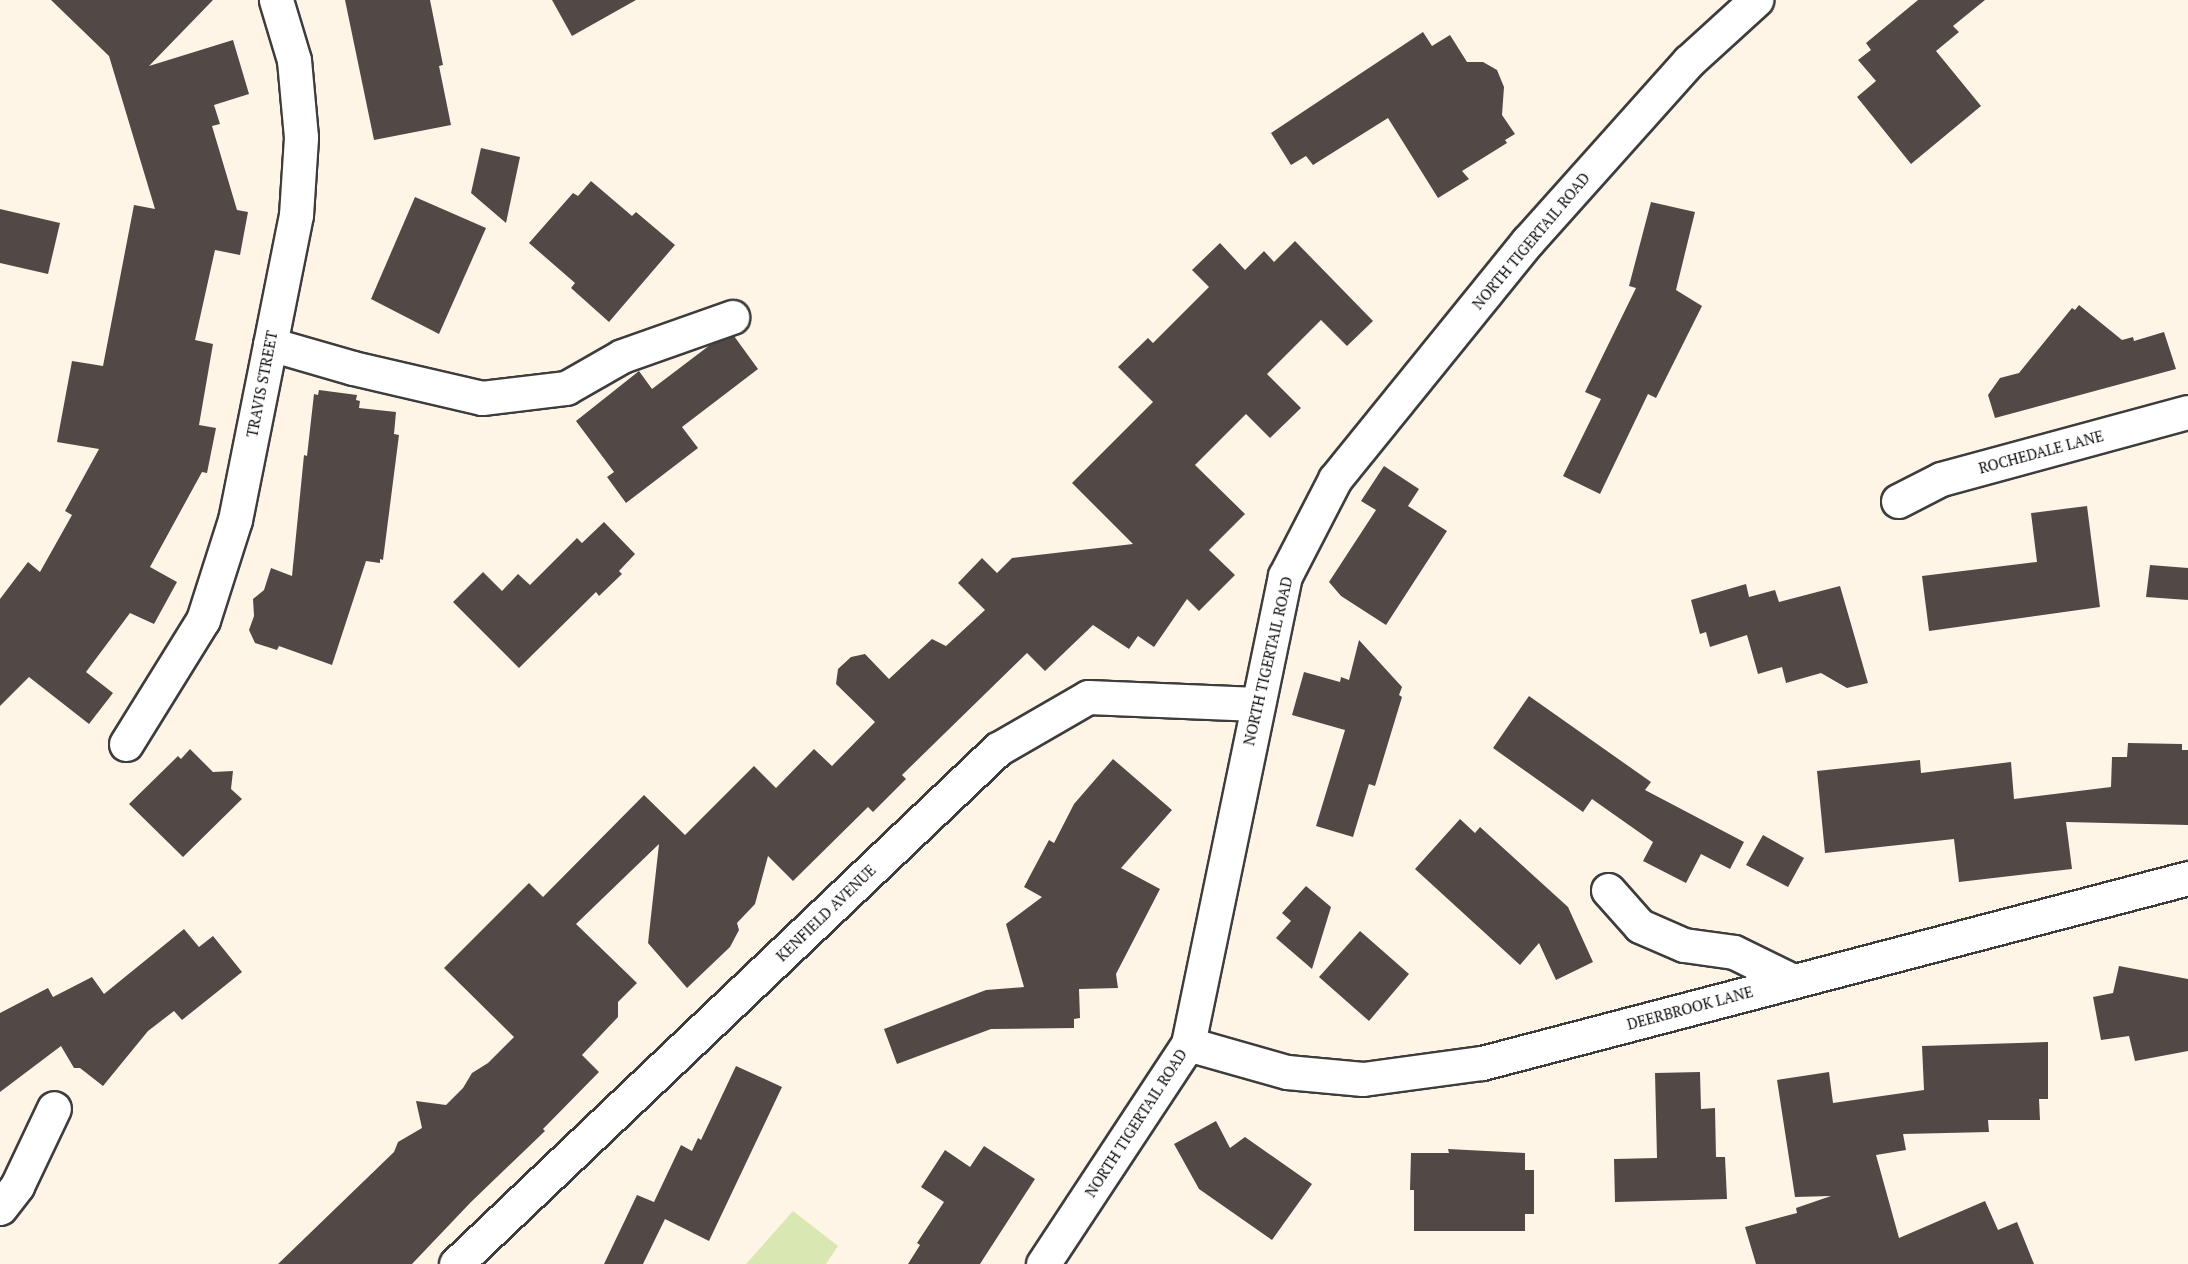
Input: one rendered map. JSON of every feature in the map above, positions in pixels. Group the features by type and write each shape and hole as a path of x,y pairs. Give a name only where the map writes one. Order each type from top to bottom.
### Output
{"street":[{"name":"TRAVIS STREET","path":"126,744 203,620 235,520 296,215 301,137 294,60 276,0"},
{"name":"NORTH TIGERTAIL ROAD","path":"1043,1264 1188,1044 1285,576 1335,479 1528,241 1689,61 1756,0"},
{"path":"270,344 353,368 482,398 566,388 622,356 732,317"},
{"name":"ROCHEDALE LANE","path":"1898,501 1941,479 2188,412"},
{"name":"KENFIELD AVENUE","path":"456,1264 998,749 1088,697 1257,704"},
{"name":"DEERBROOK LANE","path":"1188,1044 1287,1072 1363,1079 1482,1063 2188,878"},
{"path":"1608,890 1640,926 1684,945 1734,952 1793,981"},
{"path":"0,1208 17,1186 54,1108"}],"green space":[{"path":"793,1211 838,1246 826,1264 746,1264"}],"building":[{"path":"51,0 213,0 149,66 233,40 249,94 214,105 220,124 212,126 237,210 248,212 240,255 215,250 195,340 213,344 199,425 216,428 207,473 202,472 150,567 177,582 154,624 130,613 86,672 113,693 89,724 29,677 0,706 0,599 28,562 40,572 72,515 65,511 99,449 57,442 72,361 103,366 134,205 155,209 109,56"},
{"path":"345,0 430,0 443,65 439,66 451,125 374,140"},
{"path":"552,0 636,0 572,36"},
{"path":"1918,0 1985,0 1953,26 1959,32 1936,51 1981,106 1911,164 1857,97 1876,81 1858,60 1871,50 1866,43"},
{"path":"1423,32 1432,46 1450,35 1467,62 1483,62 1497,70 1504,87 1502,115 1515,134 1505,140 1507,143 1462,171 1469,179 1438,198 1388,118 1313,165 1306,156 1291,165 1271,133"},
{"path":"481,148 520,157 506,223 471,193"},
{"path":"591,181 632,216 636,212 675,245 609,322 571,288 575,283 529,243 573,193 578,196"},
{"path":"415,197 486,228 439,334 371,299"},
{"path":"1651,202 1695,212 1676,290 1702,306 1656,398 1648,394 1600,494 1563,476 1601,399 1585,392 1636,288 1629,286"},
{"path":"0,209 60,223 48,274 0,263"},
{"path":"1295,241 1373,321 1347,346 1321,320 1267,374 1301,408 1270,438 1246,414 1195,465 1245,514 1209,550 1235,575 1199,611 1187,599 1154,647 1138,636 1129,649 1093,625 1045,671 1027,653 902,775 906,779 873,812 868,807 793,881 768,856 755,904 737,923 739,930 730,947 687,988 648,943 659,844 576,924 637,983 618,1002 618,1017 582,1055 599,1072 543,1129 545,1131 471,1202 412,1264 278,1264 394,1152 398,1142 422,1128 416,1101 446,1105 463,1088 472,1073 488,1063 514,1037 444,968 529,883 543,897 644,795 685,835 754,766 776,788 814,749 832,766 875,722 836,684 838,669 851,657 865,654 889,679 932,639 946,646 985,610 958,583 982,558 997,573 1012,558 1133,544 1072,483 1153,402 1118,367 1148,338 1153,343 1209,287 1192,270 1220,243 1245,270 1264,251 1274,262"},
{"path":"2079,305 2122,340 2133,337 2134,341 2164,332 2176,369 1995,418 1988,395 2000,378 2019,373 2072,308 2075,310"},
{"path":"734,336 758,369 682,427 698,448 626,503 607,477 614,472 576,421 639,371 652,389 710,345"},
{"path":"319,390 357,395 356,400 360,401 359,408 396,412 394,434 399,435 383,560 380,559 380,563 366,561 332,665 279,646 277,650 255,643 249,630 254,616 253,599 264,590 271,568 292,576 304,455 307,456 314,394 318,395"},
{"path":"1384,466 1419,489 1408,506 1447,531 1386,625 1341,596 1329,582 1376,510 1361,501"},
{"path":"2087,506 2100,607 1929,631 1922,576 2037,562 2031,513"},
{"path":"604,522 635,554 619,571 622,574 599,596 596,592 519,668 453,602 483,572 502,591 518,574 530,585 577,538 582,543"},
{"path":"2150,565 2188,568 2188,600 2146,597"},
{"path":"1746,584 1749,597 1775,590 1779,602 1840,586 1868,683 1847,688 1821,673 1786,683 1782,667 1758,674 1747,635 1710,647 1706,632 1700,634 1691,600"},
{"path":"1359,640 1402,687 1399,695 1402,697 1375,786 1369,784 1353,837 1316,826 1345,730 1292,715 1304,672 1340,682 1341,677 1349,680"},
{"path":"1529,696 1651,782 1645,790 1744,842 1730,869 1701,854 1686,883 1643,861 1653,842 1592,799 1583,812 1493,748"},
{"path":"2128,743 2182,744 2182,750 2188,750 2188,825 2066,822 2072,869 1959,882 1954,839 1825,853 1817,771 1920,760 1921,773 2011,762 2014,799 2111,787 2112,757 2127,757"},
{"path":"190,749 213,772 233,771 231,789 242,799 183,857 129,804 178,756 181,759"},
{"path":"1113,759 1172,810 1121,868 1160,889 1116,974 1118,988 1079,989 1080,1018 1074,1019 1074,1028 991,1029 897,1064 884,1029 986,990 1024,987 1006,924 1042,897 1024,887 1049,840 1054,843 1074,804"},
{"path":"1460,819 1475,833 1480,827 1568,907 1593,962 1556,980 1539,943 1520,965 1415,869"},
{"path":"1763,835 1804,858 1788,887 1746,865"},
{"path":"1306,886 1331,907 1312,969 1276,938 1291,921 1282,913"},
{"path":"184,929 199,947 213,936 242,972 182,1020 174,1011 148,1031 103,1086 80,1068 74,1068 61,1046 0,1092 0,1013 48,988 53,997 92,977 104,994"},
{"path":"1360,931 1409,974 1369,1021 1319,977"},
{"path":"2119,966 2188,979 2188,1051 2135,1061 2129,1036 2101,1040 2093,997 2113,993"},
{"path":"2048,1042 2048,1099 2039,1099 2040,1120 1988,1120 1989,1132 1903,1134 1906,1150 1876,1155 1899,1238 1985,1201 1998,1230 2017,1222 2034,1264 1756,1264 1745,1227 1797,1213 1796,1208 1831,1196 1795,1197 1777,1080 1829,1072 1833,1103 1924,1090 1922,1046"},
{"path":"736,1066 782,1087 709,1241 665,1219 643,1264 604,1264 637,1195 654,1202 681,1145 692,1151 698,1138 701,1140"},
{"path":"1700,1072 1701,1109 1715,1108 1716,1157 1725,1157 1727,1199 1615,1202 1614,1159 1657,1158 1655,1073"},
{"path":"1216,1121 1230,1148 1245,1137 1312,1184 1272,1240 1199,1189 1174,1144"},
{"path":"984,1146 1035,1179 980,1264 908,1264 920,1245 917,1243 944,1202 921,1187 945,1150 970,1167"},
{"path":"1448,1149 1525,1153 1525,1170 1534,1170 1534,1214 1525,1214 1525,1231 1414,1231 1414,1190 1410,1190 1411,1153 1449,1153"}]}
